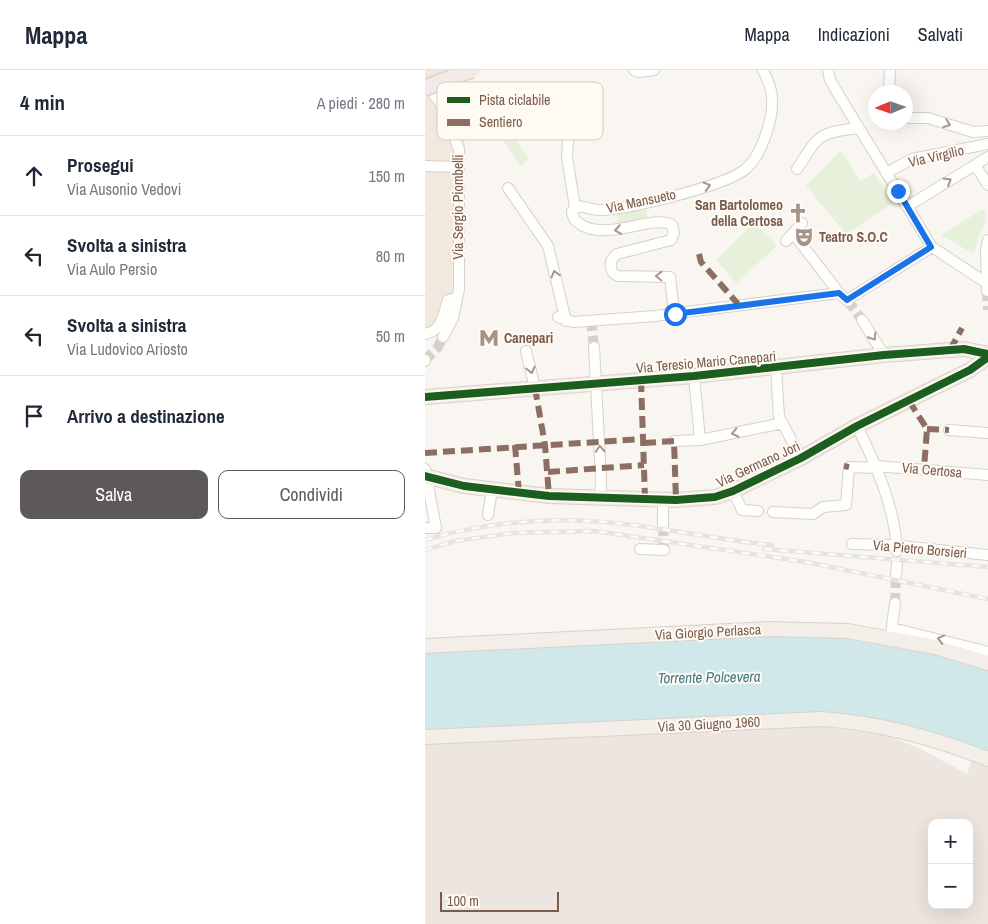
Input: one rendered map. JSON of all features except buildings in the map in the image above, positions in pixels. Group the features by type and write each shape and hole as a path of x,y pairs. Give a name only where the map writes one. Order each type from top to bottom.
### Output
{"highway":[{"path":"440,82 471,70"},
{"path":"425,88 437,83"}],"main road":[{"name":"Via Teresio Mario Canepari","path":"425,397 694,376 884,355 963,349 988,355"},
{"path":"963,349 970,355 971,370"},
{"name":"Via Germano Jori","path":"425,473 464,486 549,496 663,500 707,498 733,491 801,458 857,426 971,370 988,355"},
{"name":"Via Giorgio Perlasca","path":"425,646 768,629 848,631 891,633 988,663"},
{"name":"Via 30 Giugno 1960","path":"425,737 821,720 849,721 891,729 988,759"}],"street":[{"path":"634,70 639,72 654,70"},
{"name":"Via Mansueto","path":"575,207 601,210 673,196 719,182 744,170 760,151 772,109 771,92 763,70"},
{"path":"828,70 830,80 931,247 987,286"},
{"path":"889,85 890,70"},
{"name":"Via Sergio Piombelli","path":"425,84 437,99"},
{"path":"913,118 928,118 973,132 988,131"},
{"path":"797,169 814,143 823,135 837,130 858,128"},
{"name":"Via Sergio Piombelli","path":"443,337 453,318 459,289 459,167 456,140"},
{"name":"Via Mansueto","path":"567,140 567,158 575,207 571,214 575,220 586,227 602,231 661,222 672,225 674,233 671,240 617,254 612,259 611,265 613,273 618,276 670,276 675,314"},
{"name":"Via Virgilio","path":"886,173 911,159 988,144"},
{"path":"907,206 988,157"},
{"path":"975,165 988,185"},
{"path":"425,166 459,167"},
{"path":"508,188 547,246 562,319 591,321 845,298 931,247"},
{"path":"802,224 790,237 845,298"},
{"path":"987,286 986,249 988,240"},
{"path":"425,334 435,329 441,323 448,300 456,298"},
{"path":"862,320 884,355"},
{"path":"593,347 601,480 600,498"},
{"path":"526,351 535,388"},
{"path":"776,368 779,417 801,458"},
{"path":"694,376 700,440"},
{"path":"674,441 700,440 783,423"},
{"path":"857,426 877,467 886,493 897,548"},
{"path":"949,430 988,432"},
{"name":"Via Certosa","path":"773,512 813,514 823,507 846,505 849,466 988,475"},
{"path":"425,473 436,528 425,528"},
{"path":"488,515 492,490"},
{"path":"733,491 742,510 757,511"},
{"path":"663,500 663,526"},
{"name":"Via Pietro Borsieri","path":"852,544 988,555"},
{"path":"640,549 664,550"},
{"path":"896,576 897,564"},
{"path":"895,603 891,633 988,652"}],"shaded area":[{"path":"425,70 457,70 460,82 437,82 437,140 464,140 465,145 463,196 465,286 459,320 447,336 425,337"},
{"path":"822,727 885,735 919,748 967,774 972,759 988,765 988,924 425,924 425,743 649,732"}],"green space":[{"path":"503,140 516,140 529,159 520,166"},
{"path":"841,150 860,181 874,173 893,203 846,234 806,186"},
{"path":"646,208 649,222 618,227 616,213"},
{"path":"983,209 987,219 978,238 974,254 941,235"},
{"path":"754,223 777,246 736,283 716,260"}],"water":[{"name":"Torrente Polcevera","path":"797,635 874,641 940,655 988,669 988,752 916,727 858,716 806,714 425,730 425,652"}],"tunnel":[{"path":"987,291 988,310"},
{"path":"848,301 862,320"},
{"path":"591,321 594,347"},
{"path":"425,360 438,347 443,337"},
{"path":"663,526 664,550"},
{"path":"895,603 896,576"}],"railway":[{"path":"425,540 499,524 574,520 625,524 772,545"},
{"path":"425,550 455,541 513,533 595,531 806,562 988,599"},
{"path":"764,549 988,567"}],"marked path":[{"path":"699,254 701,262 738,304"},
{"path":"950,350 962,328"},
{"path":"641,380 645,499"},
{"path":"535,388 545,445 549,496"},
{"path":"909,401 927,429 924,469"},
{"path":"927,429 949,430"},
{"path":"425,453 644,439"},
{"path":"644,443 674,441 676,500"},
{"path":"515,445 519,493"},
{"path":"548,472 644,465"},
{"path":"844,466 849,467"}],"cycle path":[{"path":"425,397 694,376 884,355 964,349 988,354"},
{"path":"425,476 464,486 549,496 676,500 715,497 733,491 801,458 857,426 970,370 988,357"}],"place":[{"name":"San Bartolomeo della Certosa","path":"798,213"},
{"name":"Teatro S.O.C","path":"804,237"},
{"name":"Canepari","path":"489,338"}],"route":[{"path":"675,314 738,304 839,293 847,300 931,247 898,191"}]}
